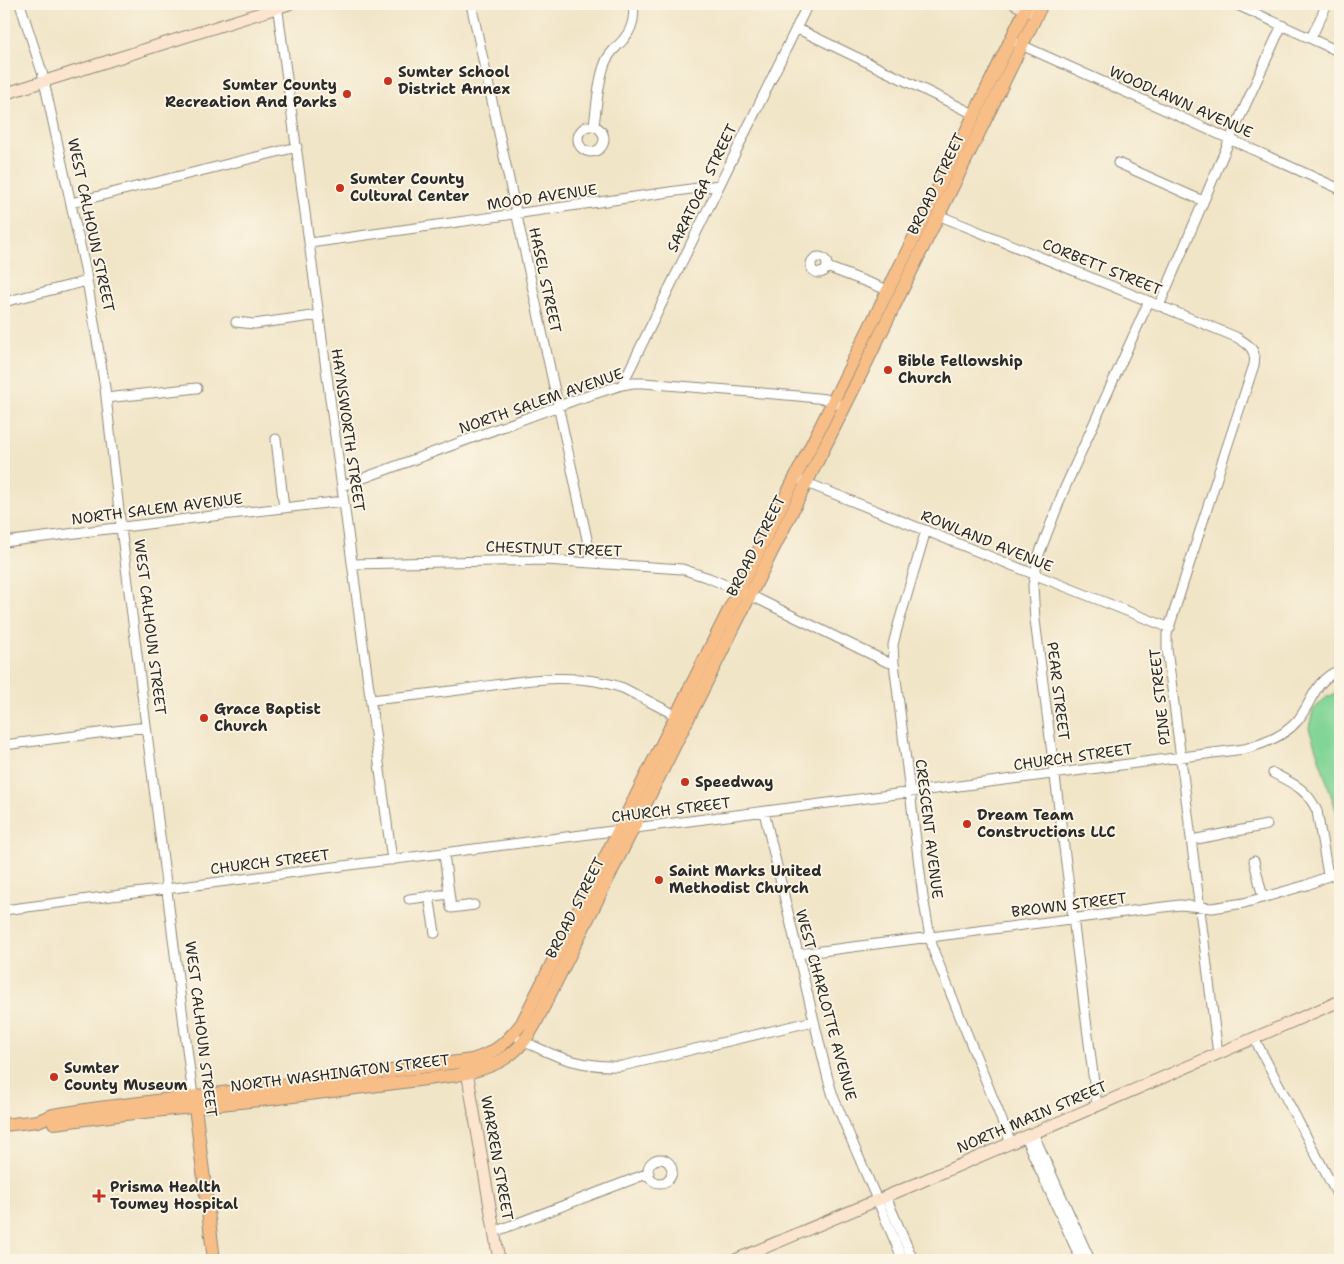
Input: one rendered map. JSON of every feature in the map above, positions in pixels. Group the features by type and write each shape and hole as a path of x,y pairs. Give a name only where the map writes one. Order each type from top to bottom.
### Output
{"main road":[{"path":"4,94 277,6 289,4"},
{"name":"BROAD STREET","path":"517,1039 522,1023 618,831 681,718 838,404 938,215 1016,43 1030,7"},
{"name":"BROAD STREET","path":"838,404 888,290 974,114 1016,43"},
{"name":"BROAD STREET","path":"466,1067 517,1039 534,1026 632,829 681,718"},
{"name":"NORTH MAIN STREET","path":"735,1260 1340,1001"},
{"name":"NORTH WASHINGTON STREET","path":"4,1125 38,1121 53,1115 90,1109 194,1102 466,1067"},
{"name":"WARREN STREET","path":"466,1067 499,1260"},
{"name":"WEST CALHOUN STREET","path":"194,1102 214,1260"}],"street":[{"name":"WEST CALHOUN STREET","path":"20,4 41,69 87,281 106,398 194,1102"},
{"name":"HASEL STREET","path":"471,4 592,562"},
{"path":"594,125 604,67 609,54 629,32 634,18 633,4"},
{"name":"SARATOGA STREET","path":"622,385 808,4"},
{"path":"1235,4 1340,52"},
{"path":"1311,38 1327,4"},
{"name":"HAYNSWORTH STREET","path":"277,6 392,860"},
{"path":"1159,306 1230,139 1282,25"},
{"path":"796,28 974,114"},
{"name":"WOODLAWN AVENUE","path":"1016,43 1340,189"},
{"path":"70,204 297,147"},
{"path":"1118,163 1203,201"},
{"name":"MOOD AVENUE","path":"310,243 719,185"},
{"name":"CORBETT STREET","path":"938,215 1236,337 1253,349"},
{"path":"827,267 888,290"},
{"path":"4,302 87,281"},
{"name":"PEAR STREET","path":"1097,1106 1035,620 1033,586 1038,557 1060,501 1149,301"},
{"path":"236,322 254,324 319,315"},
{"name":"PINE STREET","path":"1218,1054 1180,757 1167,649 1167,634 1254,365 1253,349"},
{"name":"NORTH SALEM AVENUE","path":"342,486 559,407 633,383 798,396 826,399 838,404"},
{"path":"106,398 198,388"},
{"path":"276,439 284,508"},
{"name":"ROWLAND AVENUE","path":"801,480 1170,628"},
{"name":"NORTH SALEM AVENUE","path":"4,542 344,502"},
{"name":"CRESCENT AVENUE","path":"926,530 896,629 893,645 923,897 934,952 1011,1143"},
{"name":"CHESTNUT STREET","path":"352,564 546,560 682,568 744,594"},
{"path":"744,594 887,662 894,663"},
{"name":"CHURCH STREET","path":"4,910 1244,749 1271,740 1288,730 1299,719 1315,690 1326,679 1340,670"},
{"path":"371,700 509,683 578,678 613,684 681,718"},
{"path":"4,745 146,727"},
{"path":"1274,774 1304,791 1318,811 1328,875"},
{"name":"WEST CHARLOTTE AVENUE","path":"764,812 833,1096 882,1198"},
{"path":"1192,840 1267,825"},
{"path":"444,854 451,908 474,905"},
{"path":"1254,861 1263,898"},
{"name":"BROWN STREET","path":"798,954 1180,905 1212,908 1263,898 1340,871"},
{"path":"409,899 449,894"},
{"path":"429,896 435,934"},
{"path":"517,1039 556,1056 585,1064 608,1067 622,1066 814,1021"},
{"path":"1254,1038 1340,1200"},
{"path":"1029,1135 1080,1260"},
{"path":"1029,1135 1090,1260"},
{"path":"494,1232 649,1174"},
{"path":"882,1198 903,1260"},
{"path":"882,1198 913,1260"}],"green space":[{"path":"1340,692 1340,822 1309,728 1313,710 1327,697"}],"place":[{"name":"Sumter School District Annex","path":"388,81"},
{"name":"Sumter County Recreation And Parks","path":"347,94"},
{"name":"Sumter County Cultural Center","path":"340,188"},
{"name":"Bible Fellowship Church","path":"888,370"},
{"name":"Grace Baptist Church","path":"204,718"},
{"name":"Speedway","path":"685,782"},
{"name":"Dream Team Constructions LLC","path":"967,824"},
{"name":"Saint Marks United Methodist Church","path":"659,880"},
{"name":"Sumter County Museum","path":"54,1077"},
{"name":"Prisma Health Toumey Hospital","path":"99,1196"}]}
